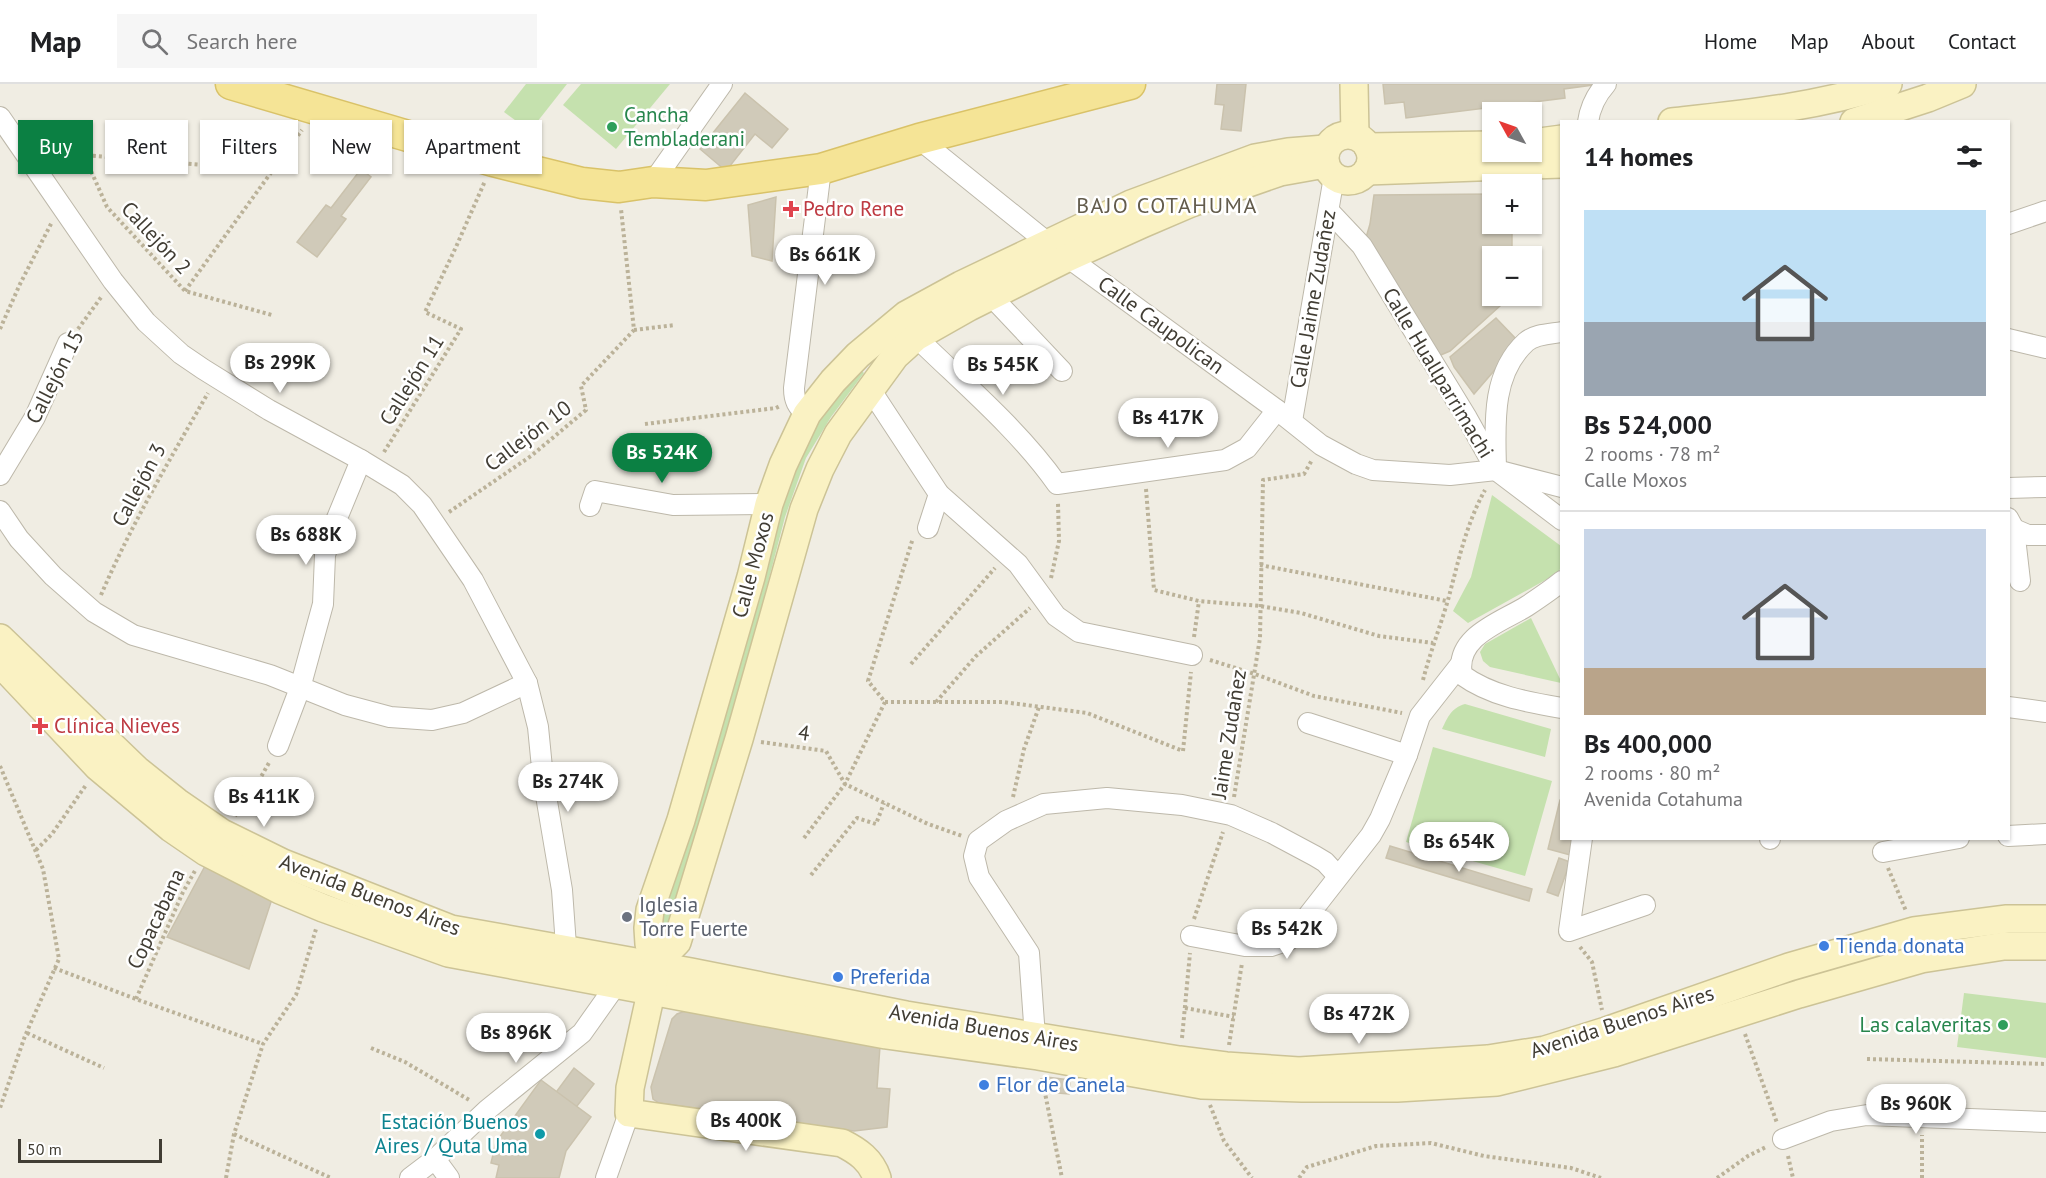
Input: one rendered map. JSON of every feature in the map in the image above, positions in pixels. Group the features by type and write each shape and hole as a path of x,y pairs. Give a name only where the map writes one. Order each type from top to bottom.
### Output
{"main road":[{"path":"231,84 404,135"},
{"path":"542,173 582,183 619,187 653,182 706,184 821,169 919,139 1130,84"},
{"path":"1347,149 1354,84"},
{"path":"1689,120 1799,107 1888,84"},
{"path":"1858,120 1928,98 1962,84"},
{"path":"1542,142 1560,139"},
{"path":"801,407 906,315 961,285 1057,250 1131,204 1255,158 1287,152 1482,145"},
{"path":"1347,149 1560,164"},
{"name":"Calle Moxos","path":"655,973 677,942 739,739 804,509 820,469 838,434 895,356 916,337 991,296 1057,250"},
{"name":"Calle Moxos","path":"655,973 649,944 650,910 681,820 752,577 769,504 801,407"},
{"name":"Avenida Buenos Aires","path":"0,638 137,770 177,802 249,875 323,908 448,952 567,962 655,973 906,1015 1202,1085 1385,1088 1497,1082 1614,1053 1921,959 2004,946 2046,946"},
{"name":"Avenida Buenos Aires","path":"0,664 98,767 171,828 283,862 451,929 567,962 616,985 655,973"},
{"name":"Avenida Buenos Aires","path":"1037,1046 1226,1066 1299,1071 1488,1059 1545,1050 1789,967 1914,931 2007,919 2046,919"},
{"path":"655,973 630,1088 629,1113 842,1143 867,1159 877,1178"}],"street":[{"path":"653,182 722,84"},
{"path":"1588,120 1600,91 1606,84"},
{"path":"1855,120 1859,93"},
{"path":"0,117 18,144"},
{"name":"Calle Caupolican","path":"919,139 1057,250 1285,416 1321,445 1356,464 1373,470 1450,475 1496,470 1560,487"},
{"name":"Calle Jaime Zudañez","path":"1285,416 1329,211 1347,149"},
{"name":"Calle Moxos","path":"801,407 795,376 821,169"},
{"path":"38,174 113,281 155,330 181,354 287,420 402,486 422,505 473,580 527,683 537,727 543,778 562,890 567,962"},
{"name":"Calle Huallparrimachi","path":"1329,211 1362,246 1467,418 1496,470 1560,518"},
{"path":"2010,223 2046,211"},
{"path":"991,296 1062,371"},
{"path":"1496,470 1494,414 1502,382 1511,361 1526,342 1540,335 1560,332"},
{"path":"916,337 1013,432 1046,468 1057,484 1225,460 1247,448 1285,416"},
{"path":"2010,339 2046,348"},
{"name":"Callejón 15","path":"0,475 35,417 68,343"},
{"path":"870,389 939,494 1018,564 1056,616 1079,632 1192,655"},
{"path":"278,746 300,688 323,604 325,555 334,523 367,464"},
{"path":"2010,488 2046,487"},
{"path":"590,506 595,491 673,505 769,504"},
{"path":"928,528 939,494"},
{"path":"0,511 19,539 52,576 94,612 133,635 270,675 345,705 390,717 432,720 463,713 527,683"},
{"path":"2011,523 2028,535 2046,536"},
{"path":"2011,523 2020,581"},
{"path":"1191,936 1245,946 1271,946 1289,939 1361,849 1380,819 1407,755 1420,716 1460,665 1466,648 1472,640 1484,630 1529,605 1560,582"},
{"path":"1460,665 1462,675 1490,692 1560,708"},
{"path":"2010,707 2046,712"},
{"path":"1308,723 1407,755"},
{"path":"1037,1046 1029,953 979,877 974,856 978,841 1006,821 1044,804 1107,798 1182,805 1231,815 1315,856 1325,862 1338,876"},
{"path":"2010,836 2046,834"},
{"path":"1582,840 1569,931 1645,906"},
{"path":"1883,852 1948,840"},
{"path":"410,1178 435,1159 487,1110 582,1033 616,985"},
{"path":"606,1178 629,1113"},
{"path":"1783,1138 1832,1121 1867,1115 2046,1122"},
{"path":"435,1159 449,1178"}],"path":[{"path":"298,136 317,110"},
{"path":"93,156 200,165"},
{"name":"Callejón 2","path":"92,174 107,207 185,291 272,315"},
{"path":"185,291 271,174"},
{"name":"Callejón 11","path":"367,464 396,436 437,365 461,329 425,312 487,174"},
{"path":"619,187 634,330 675,325"},
{"path":"0,329 60,205"},
{"name":"Callejón 15","path":"68,343 113,281"},
{"name":"Callejón 10","path":"434,522 531,456 586,410 581,386 634,330"},
{"name":"Callejón 3","path":"94,612 116,559 218,377"},
{"path":"645,424 801,407"},
{"name":"Jaime Zudañez","path":"1179,1060 1194,919 1225,826 1231,815 1255,674 1260,638 1263,480 1304,474 1321,445"},
{"path":"1421,684 1459,555 1478,504 1496,470"},
{"path":"1145,472 1154,590 1199,601 1260,606 1301,613 1379,636 1433,644"},
{"path":"936,702 976,656 1042,598 1054,572 1059,541 1057,484"},
{"path":"885,702 868,681 914,536 928,528"},
{"path":"911,664 1007,554"},
{"path":"1260,565 1447,601"},
{"path":"885,702 1003,702 1087,713 1183,751 1199,601"},
{"path":"1192,655 1255,674 1314,696 1420,716"},
{"path":"804,838 845,784 885,702"},
{"path":"1006,821 1024,749 1039,707"},
{"name":"4","path":"739,739 826,751 845,784"},
{"name":"Copacabana","path":"136,999 183,892 214,842 249,798 278,746"},
{"path":"0,766 44,868 58,959 27,1033 0,1108"},
{"path":"36,850 52,834 98,767"},
{"path":"845,784 928,824 978,841"},
{"path":"811,875 857,818 876,824 884,803"},
{"path":"1883,852 1914,931"},
{"path":"226,1178 234,1134 263,1044 296,995 323,908"},
{"path":"1569,931 1592,962 1606,1031"},
{"path":"1226,1066 1245,946"},
{"name":"Copacabana","path":"54,968 263,1044"},
{"path":"1185,1008 1234,1017"},
{"path":"1717,1178 1748,1156 1783,1138 1737,1014"},
{"path":"27,1033 104,1068"},
{"path":"1037,1046 1062,1178"},
{"path":"371,1048 405,1062 487,1110"},
{"path":"1867,1059 2046,1064"},
{"path":"1202,1085 1224,1142 1252,1178"},
{"path":"1922,1116 1922,1178"},
{"path":"234,1134 331,1178"},
{"path":"1299,1178 1307,1167 1376,1146 1431,1143 1484,1156 1571,1168 1601,1178"}],"green space":[{"name":"Cancha Tembladerani","path":"526,84 567,84 539,120 515,120 504,112"},
{"name":"Cancha Tembladerani","path":"581,84 670,84 616,149 563,105"},
{"path":"857,366 864,373 831,417 806,458 785,517 730,728 663,938 654,938 777,508 819,412"},
{"path":"1492,495 1560,545 1558,573 1468,623 1453,611 1471,577"},
{"path":"1531,618 1560,683 1490,667 1483,661 1480,652 1485,644"},
{"path":"1465,704 1551,729 1545,757 1442,729 1453,711"},
{"path":"1433,747 1552,781 1525,876 1406,842"},
{"name":"Las calaveritas","path":"1964,993 2046,1003 2046,1058 1957,1047"}],"building":[{"path":"1217,84 1246,84 1241,131 1221,129 1224,105 1215,104"},
{"path":"1383,84 1593,84 1564,89 1565,98 1533,102 1482,102 1482,108 1406,118 1404,102 1385,104"},
{"path":"745,93 788,129 772,148 755,134 726,171 700,149"},
{"path":"357,174 367,174 371,177 341,216 346,219 317,257 297,242 326,205 331,208"},
{"path":"1482,194 1482,234 1512,234 1512,246 1482,246 1482,306 1500,306 1450,351 1436,357 1365,241 1374,195"},
{"path":"776,197 772,261 752,256 748,205"},
{"path":"1496,318 1519,342 1474,394 1454,367 1450,357"},
{"path":"1560,800 1560,840 1574,840 1574,856 1548,849"},
{"path":"1390,846 1532,889 1529,901 1386,858"},
{"path":"1559,858 1570,862 1558,896 1547,892"},
{"path":"205,866 272,899 249,969 167,937"},
{"path":"685,1011 880,1046 877,1088 890,1089 887,1127 854,1131 659,1103 653,1099 651,1087 672,1019"},
{"path":"574,1068 594,1084 547,1145 540,1178 514,1178 525,1134"},
{"path":"1046,1077 1070,1080 1069,1094 1046,1092"},
{"name":"Estación Buenos Aires / Quta Uma","path":"541,1080 591,1117 566,1151 559,1178 496,1178 499,1165 491,1163 496,1142"}],"place":[{"name":"Cancha Tembladerani","path":"612,127"},
{"name":"Pedro Rene","path":"791,209"},
{"name":"Clínica Nieves","path":"40,726"},
{"name":"Iglesia Torre Fuerte","path":"627,917"},
{"name":"Tienda donata","path":"1824,946"},
{"name":"Preferida","path":"838,977"},
{"name":"Las calaveritas","path":"2003,1025"},
{"name":"Flor de Canela","path":"984,1085"},
{"name":"Estación Buenos Aires / Quta Uma","path":"540,1134"}],"district":[{"name":"BAJO COTAHUMA","path":"1167,205"}]}
